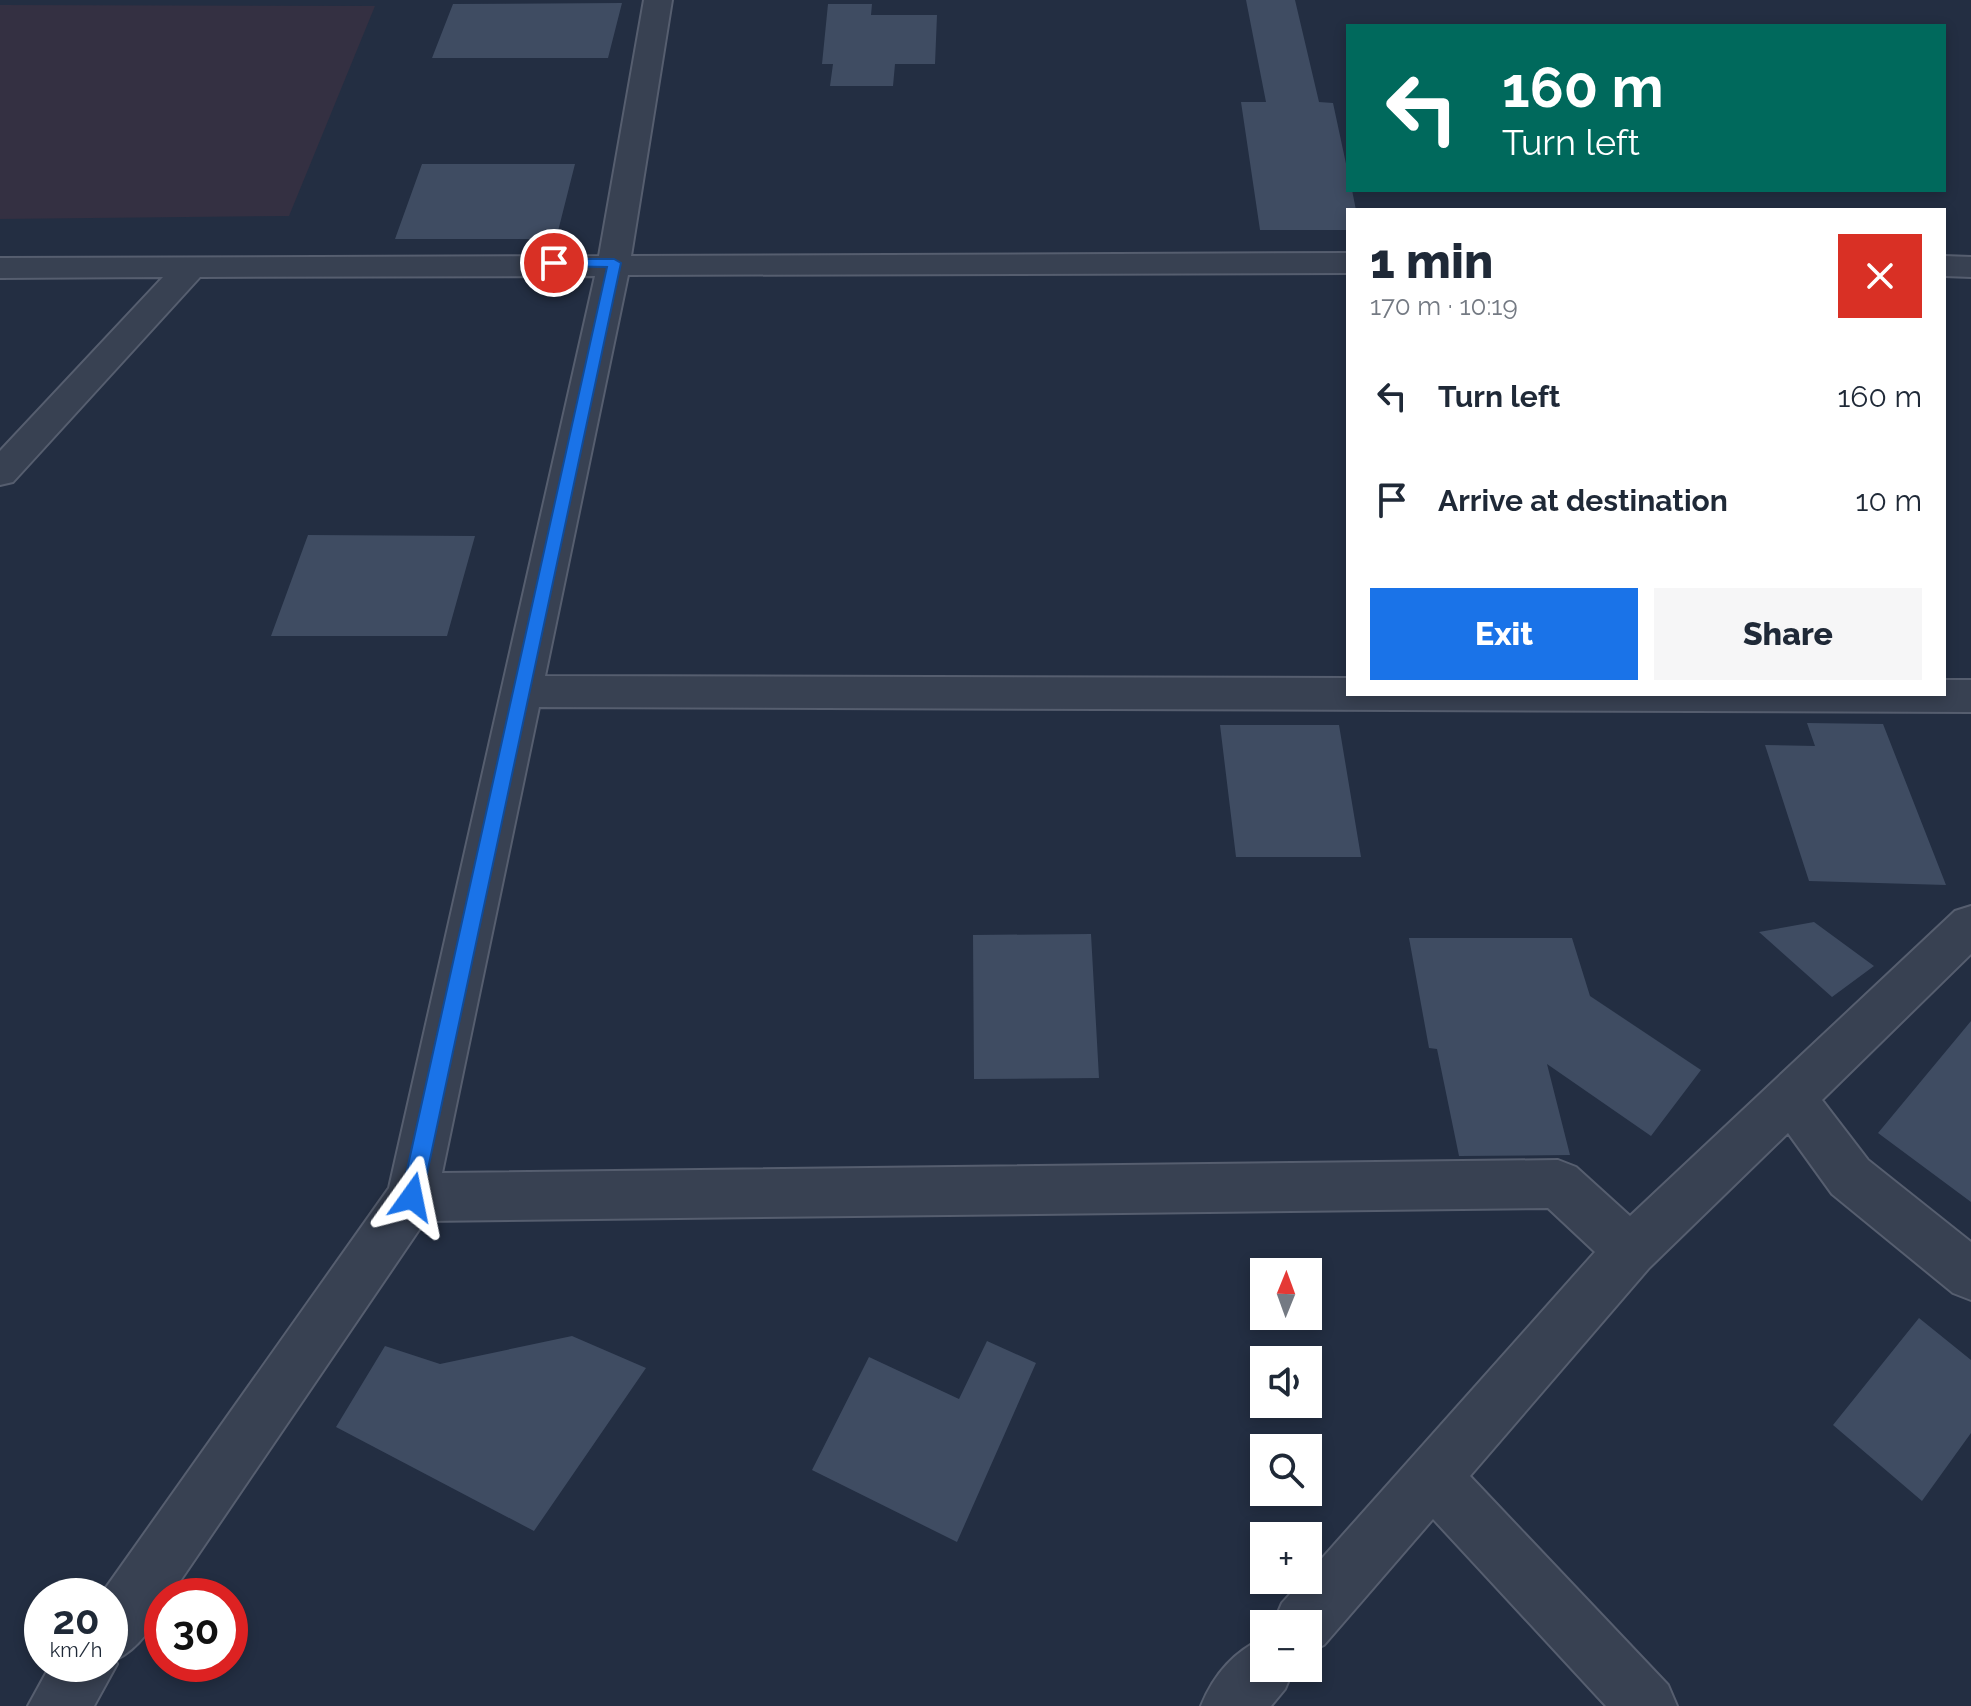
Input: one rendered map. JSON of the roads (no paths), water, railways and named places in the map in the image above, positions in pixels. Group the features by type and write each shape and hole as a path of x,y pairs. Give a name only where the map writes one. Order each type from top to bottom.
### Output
{"street":[{"path":"128,1606 412,1197 614,263 658,0"},
{"path":"0,268 614,263 1073,266 1346,263"},
{"path":"1946,266 1971,267"},
{"path":"0,473 190,268"},
{"path":"522,691 1346,694"},
{"path":"1946,696 1971,696"},
{"path":"1315,1610 1631,1250 1971,925"},
{"path":"1791,1098 1850,1177 1971,1275"},
{"path":"412,1197 1558,1184 1631,1250"},
{"path":"1432,1477 1647,1706"},
{"path":"58,1706 75,1682"},
{"path":"1231,1706 1252,1682"}]}
